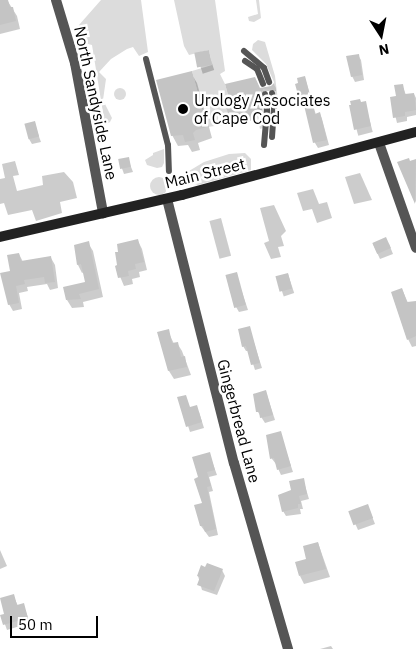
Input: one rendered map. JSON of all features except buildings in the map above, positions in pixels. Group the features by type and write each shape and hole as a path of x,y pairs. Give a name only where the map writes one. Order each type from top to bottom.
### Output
{"main road":[{"name":"Main Street","path":"0,237 167,199 416,132"}],"street":[{"name":"North Sandyside Lane","path":"56,0 75,63 103,213"},
{"path":"379,143 416,248"},
{"name":"Gingerbread Lane","path":"167,199 229,444 288,649"}],"lane":[{"path":"244,51 264,68 266,83 258,69 245,61"},
{"path":"146,59 168,146 169,171"},
{"path":"264,145 268,94 274,110 272,137"}],"shaded area":[{"path":"101,0 141,0 148,52 139,56 133,47 127,49 111,59 99,72 106,79 103,100 112,118 105,125 92,45 88,44 88,49 76,42 79,25"},
{"path":"174,0 215,0 225,71 220,74 230,102 226,104 231,124 207,127 192,71 212,65 209,50 189,55 184,46"},
{"path":"256,0 259,0 261,18 254,22 249,21 248,17 258,14"},
{"path":"258,40 265,42 275,76 278,101 277,113 274,82 266,64 252,50 253,44"},
{"path":"118,88 122,88 126,94 122,100 118,100 114,96 114,92"},
{"path":"263,107 265,114 263,128 260,129 255,109"},
{"path":"164,149 164,163 162,167 157,168 147,165 145,160 153,155 153,153"},
{"path":"245,153 251,159 251,170 198,185 191,183 189,171 204,162 229,154"},
{"path":"159,177 165,180 168,186 165,192 159,195 153,192 150,186 153,180"}],"place":[{"name":"Urology Associates of Cape Cod","path":"183,109"}]}
